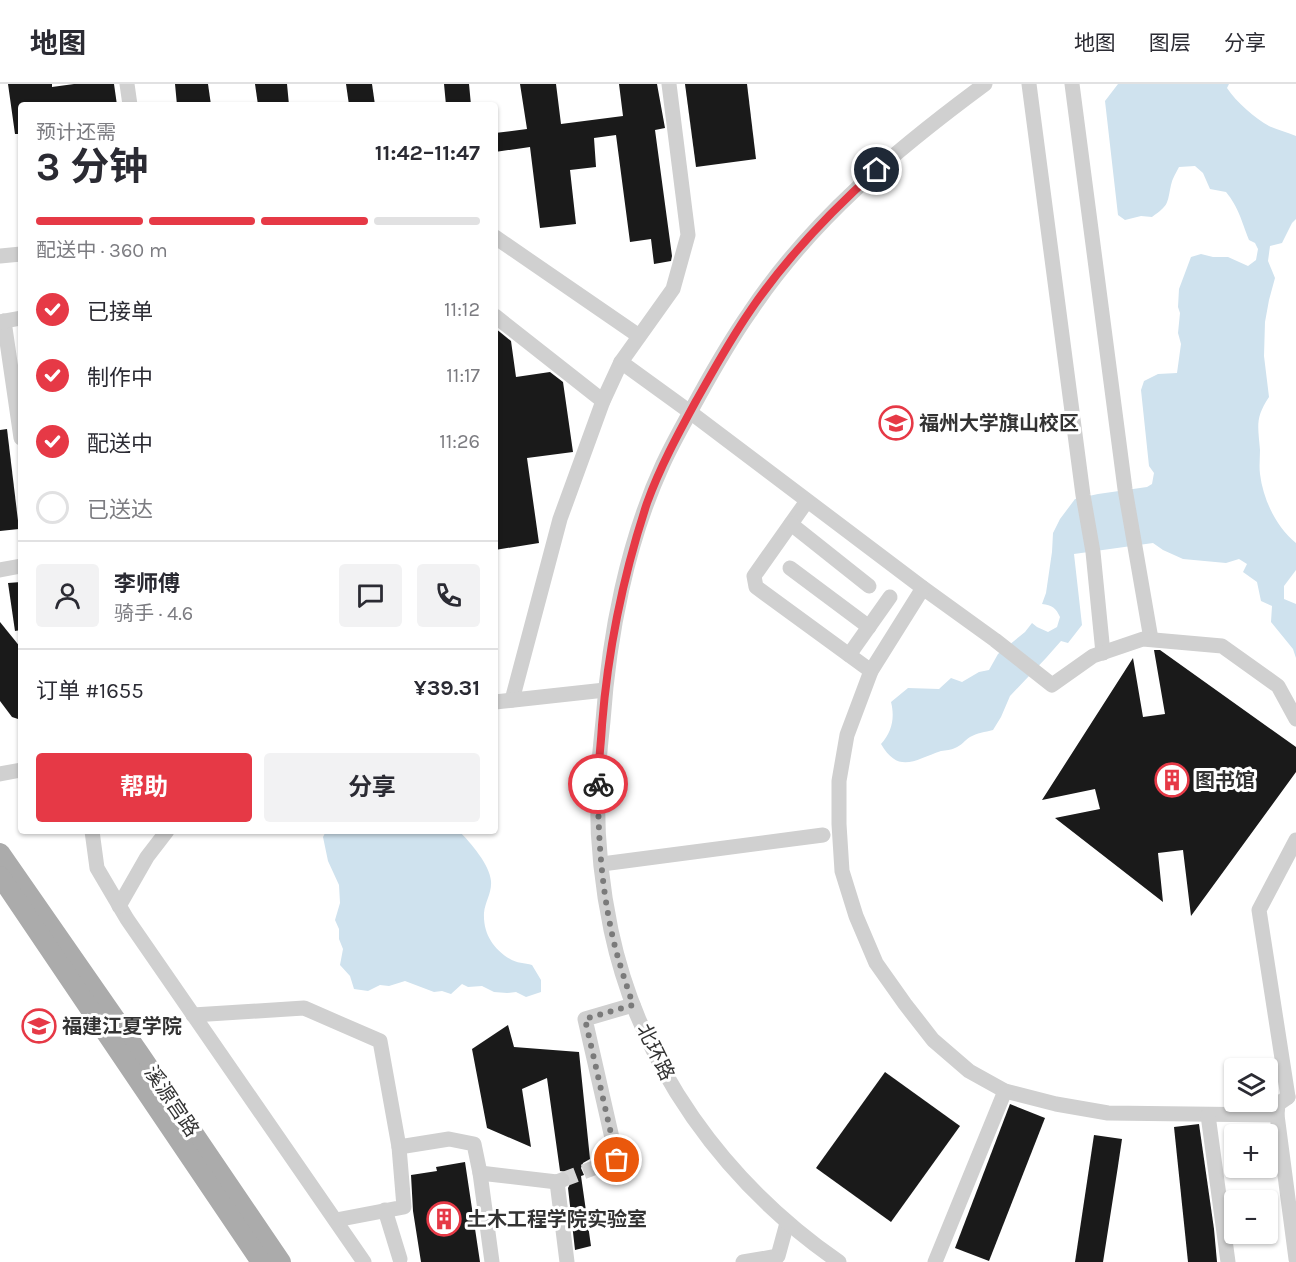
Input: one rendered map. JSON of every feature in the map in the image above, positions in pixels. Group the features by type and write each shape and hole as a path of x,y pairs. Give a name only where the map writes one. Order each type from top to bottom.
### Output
{"main road":[{"name":"溪源宫路","path":"0,853 281,1262"},
{"name":"溪源宫路","path":"0,876 261,1262"}],"street":[{"path":"127,84 130,102"},
{"path":"512,700 560,519 603,401 621,362 673,289 688,235 669,84"},
{"name":"北环路","path":"839,1262 787,1223 759,1197 708,1139 685,1108 648,1040 633,1005 611,930 602,864 598,776 605,690 617,614 648,501 690,412 749,312 822,222 849,195 937,120 985,84"},
{"path":"1029,84 1092,552 1103,653"},
{"path":"1072,84 1125,489 1151,639"},
{"path":"498,239 639,336"},
{"path":"0,256 18,254"},
{"path":"18,318 2,321 18,420"},
{"path":"498,318 603,401"},
{"path":"621,362 995,640 1052,685 1093,656 1143,639 1222,646 1278,686 1296,719"},
{"path":"807,501 754,576 756,587 872,671"},
{"path":"791,524 869,586"},
{"path":"0,570 18,567"},
{"path":"790,568 869,627"},
{"path":"923,588 872,671 847,735 839,781 842,871 876,963 933,1040 969,1071 1005,1091 1056,1104 1108,1113 1276,1115"},
{"path":"849,655 890,597"},
{"path":"498,702 605,690"},
{"path":"0,774 18,771"},
{"path":"92,834 97,868 127,919 364,1262"},
{"path":"119,906 147,856 165,834"},
{"path":"602,864 824,835"},
{"path":"1296,840 1259,910 1292,1100 1278,1104 1276,1115 1296,1259"},
{"path":"591,1169 617,1160 585,1019 633,1005"},
{"path":"193,1015 304,1008 380,1041 399,1147 404,1207 336,1220"},
{"path":"935,1262 1005,1091"},
{"path":"1208,1115 1228,1262"},
{"path":"399,1147 450,1139 474,1144 492,1262"},
{"path":"480,1173 559,1181 567,1262"},
{"path":"385,1210 400,1259"},
{"path":"743,1262 778,1256 787,1223"}],"water":[{"path":"1118,84 1229,84 1227,88 1252,114 1269,126 1296,136 1296,219 1282,243 1270,246 1268,261 1275,278 1265,322 1264,356 1269,397 1261,411 1258,428 1260,471 1264,493 1282,529 1296,543 1296,570 1284,586 1284,599 1296,604 1296,658 1293,649 1271,622 1272,606 1261,601 1257,582 1243,572 1247,564 1239,559 1226,563 1183,559 1153,543 1074,554 1082,625 1068,643 1061,641 1010,696 993,730 968,738 953,749 901,762 888,754 881,744 892,724 891,702 908,688 939,689 951,678 962,682 979,672 989,670 998,654 1025,632 1032,623 1048,632 1057,627 1060,617 1057,611 1051,606 1042,604 1046,593 1053,533 1060,519 1075,499 1147,487 1152,484 1154,473 1149,466 1141,390 1144,381 1158,374 1177,373 1181,344 1178,333 1179,289 1191,257 1201,254 1228,257 1248,266 1256,260 1258,249 1255,243 1249,240 1234,203 1226,192 1210,189 1203,173 1195,166 1179,167 1172,180 1166,204 1152,217 1141,216 1125,220 1118,215 1105,101"},
{"path":"324,834 462,834 479,854 490,875 490,890 484,920 490,940 510,959 532,965 541,980 541,992 526,997 516,992 494,992 482,986 468,987 462,984 451,994 442,991 434,992 405,981 389,986 380,985 368,991 354,989 350,976 340,965 343,949 335,920 340,903 339,885 328,861 323,837"}],"building":[{"path":"8,84 52,84 52,87 74,84 114,84 117,102 18,102 18,134 15,134"},
{"path":"175,84 208,84 211,102 177,102"},
{"path":"255,84 287,84 289,102 258,102"},
{"path":"346,84 372,84 375,102 349,102"},
{"path":"444,84 469,84 471,102 446,102"},
{"path":"520,84 556,84 561,124 623,116 619,84 657,84 665,128 655,130 671,261 654,264 651,239 630,242 616,135 594,138 596,167 570,170 576,224 540,228 530,147 498,152 498,133 527,129"},
{"path":"685,84 747,84 756,159 696,167"},
{"path":"498,330 511,341 516,377 550,372 563,382 573,452 527,458 539,543 498,550"},
{"path":"7,429 18,529 0,531 0,430"},
{"path":"18,582 18,630 15,631 8,583"},
{"path":"0,622 18,644 18,719 12,717 0,701"},
{"name":"图书馆","path":"1154,650 1160,650 1296,747 1296,772 1191,916 1183,850 1158,853 1163,902 1055,818 1100,809 1095,789 1042,800 1133,658 1143,717 1165,714"},
{"path":"508,1025 514,1047 579,1052 590,1159 583,1163 581,1168 584,1175 581,1176 591,1246 575,1250 568,1188 571,1177 568,1172 560,1171 547,1078 522,1089 531,1147 487,1128 472,1049"},
{"path":"885,1072 960,1126 891,1222 816,1168"},
{"path":"1010,1104 1045,1118 989,1261 955,1248"},
{"path":"1199,1124 1217,1262 1188,1262 1174,1127"},
{"path":"1094,1135 1122,1139 1118,1166 1103,1262 1075,1262"},
{"name":"土木工程学院实验室","path":"465,1162 480,1262 421,1262 413,1211 411,1175 437,1171 436,1167"}],"tunnel":[{"path":"562,1180 591,1169"}],"way so far":[{"path":"598,784 602,864 611,930 633,1005 585,1019 617,1160"}],"place":[{"name":"福州大学旗山校区","path":"896,423"},
{"name":"图书馆","path":"1172,780"},
{"name":"福建江夏学院","path":"39,1026"},
{"name":"土木工程学院实验室","path":"444,1219"}],"route":[{"path":"598,784 605,690 617,614 636,538 663,465 680,430 749,312 822,222 877,170"}]}
